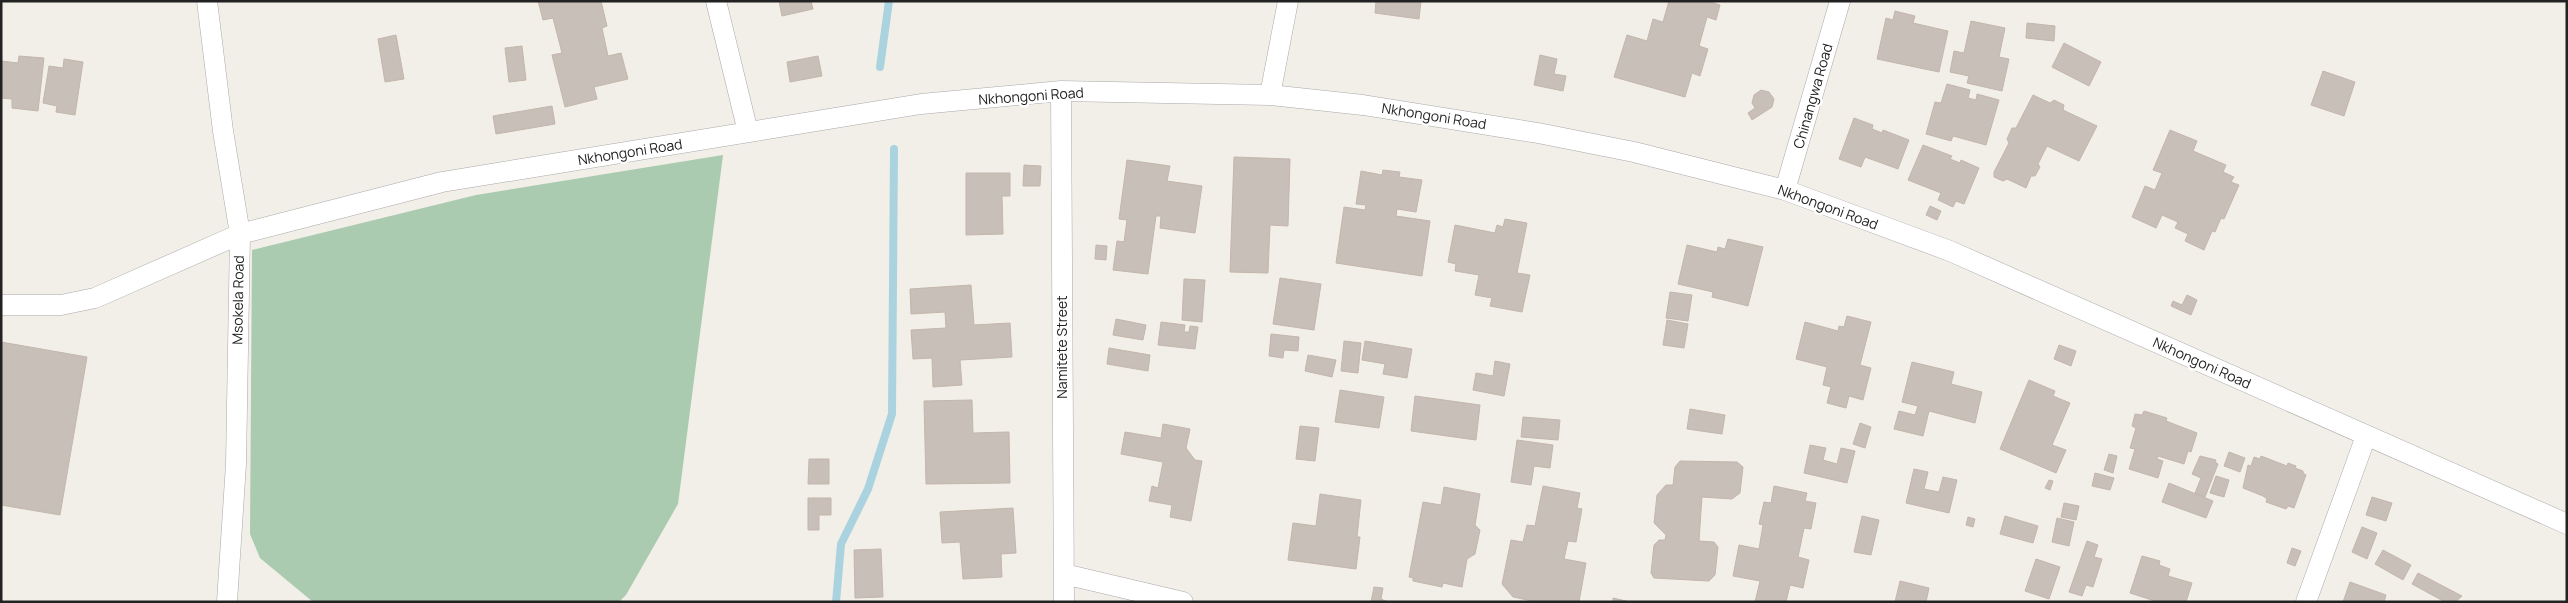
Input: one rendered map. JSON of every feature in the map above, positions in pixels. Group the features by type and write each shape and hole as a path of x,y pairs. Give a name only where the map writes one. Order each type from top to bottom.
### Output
{"street":[{"name":"Msokela Road","path":"207,1 223,131 240,234 236,464 227,602"},
{"path":"716,1 748,132"},
{"path":"1270,95 1288,1"},
{"name":"Chinangwa Road","path":"1785,190 1840,1"},
{"name":"Nkhongoni Road","path":"1,305 61,306 95,298 240,234 442,182 705,141 748,132 920,104 1061,91 1270,95 1363,105 1538,133 1634,152 1785,190 1950,251 2567,524"},
{"name":"Namitete Street","path":"1061,91 1064,602"},
{"path":"2306,602 2366,436"},
{"path":"1064,574 1183,602"}],"green space":[{"path":"723,155 678,504 626,595 619,602 313,602 260,558 250,534 252,250 476,195"}],"building":[{"path":"538,1 601,1 607,26 602,28 608,56 621,53 628,79 594,87 597,99 565,107 552,55 562,53 553,18 543,20"},
{"path":"779,1 811,1 813,9 782,16"},
{"path":"1376,1 1421,1 1419,19 1375,13"},
{"path":"1669,1 1707,1 1720,5 1716,20 1707,17 1699,46 1708,49 1700,76 1692,73 1685,97 1614,77 1627,35 1647,41 1653,19 1663,22"},
{"path":"1895,11 1915,16 1913,23 1948,31 1939,72 1877,59 1886,18 1893,20"},
{"path":"1971,21 2005,28 1999,57 2009,59 2002,91 1967,83 1969,76 1950,72 1954,51 1964,53"},
{"path":"2027,23 2055,26 2054,41 2026,38"},
{"path":"396,35 404,79 385,82 378,39"},
{"path":"2064,43 2101,62 2089,86 2052,67"},
{"path":"522,46 526,80 509,82 505,48"},
{"path":"1540,55 1557,59 1554,74 1566,76 1563,91 1534,85"},
{"path":"19,56 44,58 38,111 12,108 12,99 1,98 1,61 18,63"},
{"path":"818,56 822,76 790,82 787,62"},
{"path":"64,59 83,62 75,115 56,112 57,106 43,103 49,66 63,68"},
{"path":"2323,71 2355,82 2344,116 2311,105"},
{"path":"1947,84 1970,90 1968,98 1976,100 1977,94 1999,100 1986,145 1953,136 1951,141 1926,134 1935,102 1941,103"},
{"path":"1761,90 1769,92 1774,99 1772,107 1752,120 1748,113 1755,108 1752,103 1754,95"},
{"path":"2033,95 2050,103 2054,100 2064,105 2063,110 2097,126 2079,161 2047,146 2038,164 2040,167 2035,176 2031,176 2026,188 2007,179 2003,181 1994,177 1994,172 2009,143 2007,139 2012,128 2016,128"},
{"path":"552,106 555,124 496,134 493,116"},
{"path":"1854,118 1873,125 1872,129 1882,133 1883,130 1909,140 1898,169 1865,157 1861,167 1839,159"},
{"path":"2170,130 2197,141 2193,151 2226,165 2223,172 2234,177 2231,182 2239,185 2224,219 2221,218 2215,232 2212,231 2204,250 2185,241 2188,234 2175,228 2178,222 2162,215 2156,228 2132,217 2145,186 2155,190 2162,173 2153,170"},
{"path":"1923,145 1952,156 1950,159 1960,163 1961,160 1979,168 1964,204 1956,201 1953,207 1938,200 1941,193 1908,180"},
{"path":"1234,157 1290,159 1288,226 1270,225 1268,273 1230,272"},
{"path":"1127,160 1170,166 1167,181 1202,186 1195,233 1160,228 1161,216 1156,216 1148,274 1113,270 1117,241 1124,242 1127,220 1119,219"},
{"path":"1024,165 1041,166 1040,186 1023,186"},
{"path":"1383,170 1400,172 1399,177 1422,180 1416,212 1397,209 1396,216 1430,221 1422,276 1336,263 1344,207 1365,210 1366,205 1356,204 1361,171 1382,175"},
{"path":"966,173 1010,173 1010,196 1002,196 1003,234 966,235"},
{"path":"1930,206 1941,211 1937,220 1926,215"},
{"path":"1505,219 1527,223 1517,273 1530,275 1522,312 1490,306 1492,298 1475,295 1479,275 1455,271 1456,264 1448,262 1455,225 1495,233 1497,225 1503,227"},
{"path":"1728,239 1763,247 1748,306 1712,297 1713,292 1678,284 1687,245 1717,252 1718,247 1725,249"},
{"path":"1096,245 1107,246 1106,260 1095,259"},
{"path":"1280,278 1321,284 1314,330 1273,324"},
{"path":"1184,279 1205,280 1202,322 1182,320"},
{"path":"971,285 974,325 1010,323 1012,357 960,360 962,385 933,387 932,358 913,359 911,330 946,328 945,312 911,314 910,289"},
{"path":"1670,292 1692,295 1688,321 1666,318"},
{"path":"2187,295 2197,300 2191,315 2171,306 2173,301 2182,305"},
{"path":"1847,316 1871,322 1860,365 1871,368 1863,400 1849,396 1846,408 1827,403 1831,387 1823,385 1827,367 1796,359 1805,322 1838,331 1839,326 1844,327"},
{"path":"1116,319 1146,325 1143,340 1113,335"},
{"path":"1667,320 1688,324 1684,348 1663,345"},
{"path":"1161,322 1185,325 1184,332 1189,332 1190,326 1198,327 1195,349 1158,345"},
{"path":"1271,334 1299,337 1298,351 1284,350 1283,358 1269,356"},
{"path":"1344,341 1361,343 1358,373 1341,371"},
{"path":"1365,341 1412,349 1407,378 1383,374 1385,364 1362,360"},
{"path":"1,342 87,357 60,515 1,505"},
{"path":"2059,345 2076,351 2071,366 2054,359"},
{"path":"1109,348 1150,355 1148,371 1107,364"},
{"path":"1308,355 1336,360 1332,377 1305,371"},
{"path":"1495,361 1510,364 1504,396 1473,390 1476,373 1493,376"},
{"path":"1912,362 1954,372 1951,384 1982,392 1975,423 1929,411 1923,436 1894,429 1899,411 1915,415 1918,406 1902,402"},
{"path":"2029,380 2055,391 2053,396 2070,403 2052,445 2066,450 2056,473 2000,449"},
{"path":"1340,390 1384,397 1379,428 1335,422"},
{"path":"1415,396 1480,405 1476,440 1411,431"},
{"path":"972,400 973,433 1009,432 1010,483 926,484 924,401"},
{"path":"1690,409 1725,415 1722,434 1687,429"},
{"path":"2144,411 2167,418 2166,421 2197,433 2191,452 2188,451 2184,464 2158,456 2157,459 2163,461 2158,478 2129,469 2135,449 2130,448 2136,428 2132,426 2135,414 2142,415"},
{"path":"1523,417 1560,420 1558,440 1521,437"},
{"path":"1860,423 1871,427 1865,448 1853,444"},
{"path":"1163,424 1190,429 1186,448 1195,460 1202,461 1191,521 1170,517 1172,505 1149,501 1152,486 1158,488 1163,462 1121,454 1125,432 1161,438"},
{"path":"1300,426 1319,428 1315,461 1296,459"},
{"path":"1517,440 1553,445 1550,468 1534,466 1531,485 1511,482"},
{"path":"1810,445 1826,448 1823,460 1837,464 1841,448 1855,451 1847,483 1804,473"},
{"path":"2229,452 2245,458 2240,472 2224,466"},
{"path":"2109,454 2117,456 2113,473 2104,470"},
{"path":"2200,456 2216,460 2215,462 2218,464 2205,497 2195,493 2201,478 2192,474"},
{"path":"2261,456 2287,466 2288,463 2296,466 2295,468 2303,471 2306,475 2294,508 2288,506 2286,509 2266,502 2267,499 2263,496 2243,488 2248,465 2251,466 2254,457 2260,459"},
{"path":"809,459 829,459 829,484 808,484"},
{"path":"1680,461 1737,462 1743,467 1740,493 1732,499 1702,497 1699,541 1714,542 1718,547 1715,575 1709,581 1654,578 1651,573 1654,545 1659,540 1665,540 1666,535 1654,523 1657,495 1666,485 1673,485 1675,467"},
{"path":"1914,469 1928,472 1924,489 1939,492 1943,477 1957,480 1949,513 1906,503"},
{"path":"2095,473 2114,478 2110,490 2092,486"},
{"path":"2216,476 2229,480 2224,497 2210,493"},
{"path":"2049,480 2053,481 2050,490 2045,488"},
{"path":"2169,483 2213,501 2206,518 2162,502"},
{"path":"1543,486 1580,493 1577,508 1582,509 1576,542 1568,541 1564,559 1586,563 1579,602 1537,602 1513,597 1502,584 1511,540 1523,542 1527,525 1535,526"},
{"path":"1774,486 1807,493 1805,501 1816,503 1811,529 1804,528 1798,557 1809,560 1803,588 1790,585 1786,602 1755,602 1760,581 1733,576 1739,545 1759,549 1763,525 1759,524 1764,502 1771,503"},
{"path":"1444,487 1480,494 1475,525 1480,530 1475,554 1467,559 1462,587 1443,583 1442,587 1413,581 1413,578 1409,577 1423,502 1441,505"},
{"path":"1320,494 1361,500 1357,537 1360,537 1356,569 1288,560 1293,523 1316,526"},
{"path":"2372,497 2392,503 2386,521 2366,515"},
{"path":"808,498 831,498 831,515 819,515 819,530 808,530"},
{"path":"2064,503 2079,506 2076,520 2061,517"},
{"path":"1013,508 1016,553 1001,554 1002,577 963,579 960,542 942,543 940,512"},
{"path":"1862,516 1879,520 1871,555 1854,552"},
{"path":"2005,516 2038,526 2033,543 2000,534"},
{"path":"1968,517 1975,519 1973,527 1966,525"},
{"path":"2057,518 2074,522 2069,546 2052,542"},
{"path":"2362,527 2377,533 2367,559 2352,552"},
{"path":"2087,541 2098,545 2094,557 2102,559 2093,587 2086,585 2082,596 2069,592"},
{"path":"2292,548 2301,551 2295,566 2287,563"},
{"path":"881,549 883,597 855,598 854,550"},
{"path":"2383,550 2411,565 2403,580 2375,564"},
{"path":"2142,556 2160,561 2159,565 2170,569 2168,576 2192,583 2186,602 2158,602 2130,593"},
{"path":"2036,559 2060,567 2049,599 2025,591"},
{"path":"2418,573 2462,596 2455,602 2445,602 2412,584"},
{"path":"1900,581 1929,588 1926,602 1895,602"},
{"path":"2350,582 2386,595 2384,602 2343,602"},
{"path":"1374,587 1383,588 1381,599 1388,602 1371,602"},
{"path":"1613,598 1630,602 1613,602"}],"waterway":[{"path":"880,67 889,1"},
{"path":"836,602 841,544 868,489 892,414 894,149"}]}
